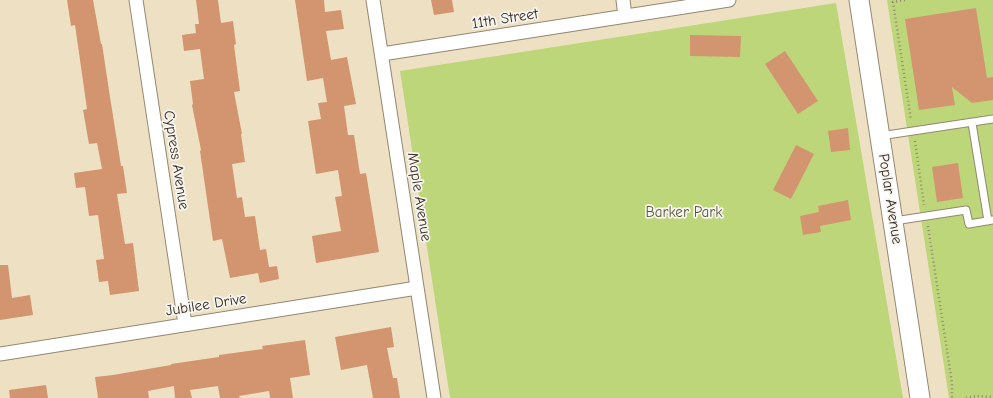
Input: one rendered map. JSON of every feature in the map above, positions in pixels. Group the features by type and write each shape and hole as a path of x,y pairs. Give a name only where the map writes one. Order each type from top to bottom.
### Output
{"main road":[{"name":"Poplar Avenue","path":"859,0 920,398"}],"street":[{"name":"Cypress Avenue","path":"136,0 185,324"},
{"name":"Maple Avenue","path":"373,0 434,398"},
{"path":"622,0 625,16"},
{"name":"11th Street","path":"382,54 729,0"},
{"name":"Jubilee Drive","path":"0,354 417,288"}],"lane":[{"path":"880,136 993,119"},
{"path":"893,221 966,210 969,224 990,221 972,122"}],"path":[{"path":"905,0 893,2 952,383 952,398"},
{"path":"966,398 976,396 993,397"}],"green space":[{"path":"887,0 993,0 993,398 949,398"},
{"name":"Barker Park","path":"836,3 903,398 450,398 400,71"}],"building":[{"path":"67,0 93,0 102,44 121,166 123,166 127,193 117,194 125,244 133,243 139,291 110,295 108,281 99,282 96,260 104,259 98,215 89,216 85,187 76,188 74,173 102,169 97,143 89,144 83,110 87,109 75,25 71,26"},
{"path":"196,0 218,0 221,23 233,21 236,44 234,45 240,91 234,92 242,134 245,162 232,164 237,198 242,197 245,217 255,216 260,250 266,249 269,267 277,266 279,279 260,283 258,273 230,278 222,239 213,241 201,150 192,105 190,81 204,79 200,49 184,51 182,35 196,33 195,24 199,24"},
{"path":"295,0 324,0 325,12 341,10 344,29 326,31 331,60 347,57 356,104 344,106 348,135 354,135 360,174 366,173 379,252 316,263 312,236 341,231 335,197 342,196 338,170 316,174 308,121 321,119 318,103 327,102 323,78 307,81"},
{"path":"431,0 452,0 454,12 434,15"},
{"path":"976,8 987,78 993,77 993,100 972,103 952,87 955,105 919,110 905,19"},
{"path":"690,35 741,36 740,57 690,56"},
{"path":"785,51 818,101 798,114 765,64"},
{"path":"848,128 850,150 831,152 828,131"},
{"path":"796,145 814,154 791,199 773,190"},
{"path":"958,163 963,198 937,202 932,167"},
{"path":"848,200 851,220 820,226 821,232 803,235 800,216 819,212 818,206"},
{"path":"0,265 8,265 12,298 30,295 33,315 0,320"},
{"path":"391,327 394,347 387,348 393,378 397,378 400,398 373,398 367,365 341,370 335,337"},
{"path":"305,340 310,375 290,378 293,398 270,398 269,391 239,396 240,398 220,398 218,386 190,390 192,398 175,398 174,386 148,391 149,398 98,398 95,377 219,357 219,355 263,349 262,346"},
{"path":"46,385 48,398 10,398 9,390"}]}
